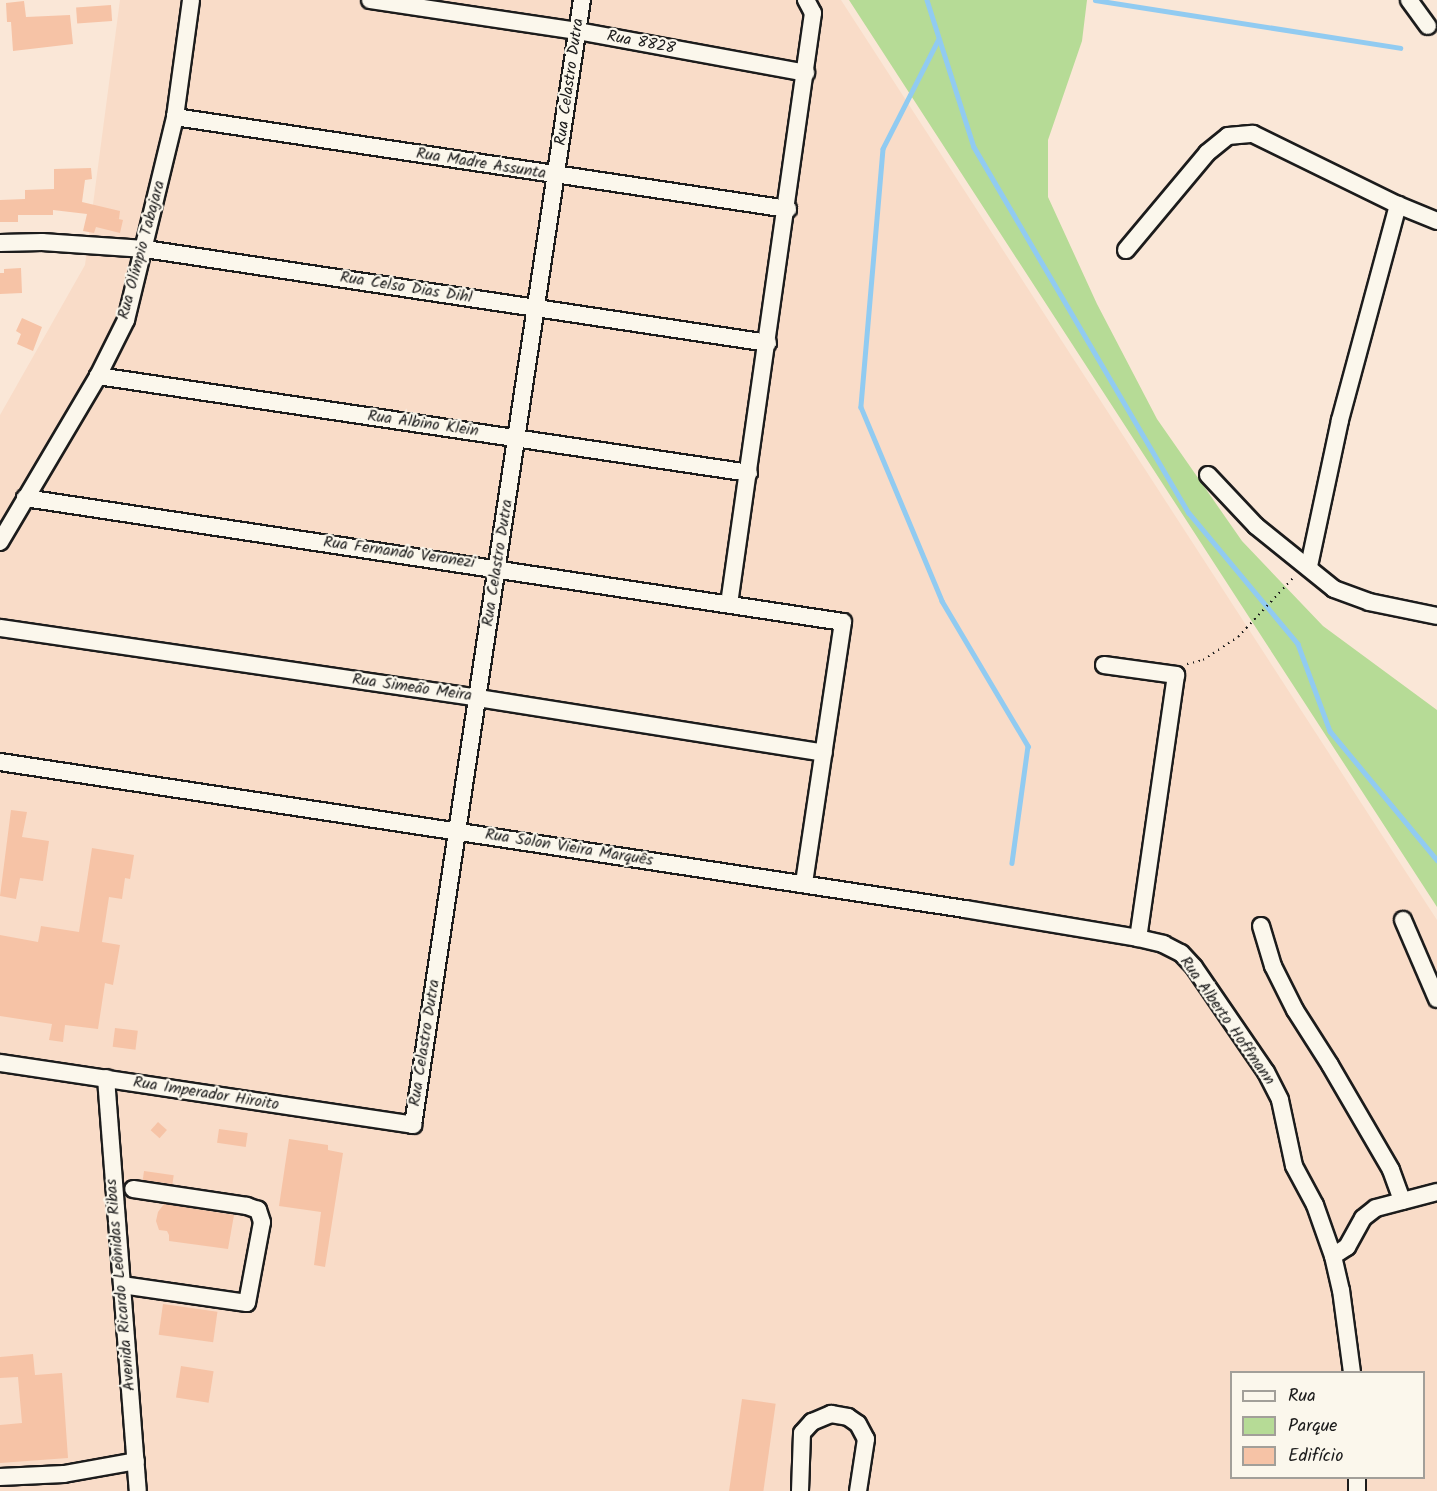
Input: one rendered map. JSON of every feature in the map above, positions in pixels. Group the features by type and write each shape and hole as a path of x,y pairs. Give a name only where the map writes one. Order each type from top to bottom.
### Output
{"street":[{"name":"Rua Olímpio Tabajara","path":"0,542 98,376 126,320 145,249 175,117 191,0"},
{"name":"Rua 8828","path":"370,0 578,31 806,74"},
{"name":"Rua Celastro Dutra","path":"413,1125 582,0"},
{"path":"729,604 806,74 813,13 806,0"},
{"path":"1410,0 1428,26"},
{"name":"Rua Madre Assunta","path":"175,117 788,209"},
{"path":"1126,250 1207,153 1228,136 1253,134 1398,205 1437,221"},
{"path":"1309,566 1340,420 1398,205"},
{"name":"Rua Celso Dias Dihl","path":"0,243 42,242 145,249 768,343"},
{"name":"Rua Albino Klein","path":"98,376 749,472"},
{"path":"1208,475 1256,526 1309,566 1334,589 1369,602 1437,616"},
{"name":"Rua Fernando Veronezi","path":"25,498 843,622 824,753"},
{"name":"Rua Simeão Meira","path":"0,628 478,698 824,753"},
{"path":"1104,665 1176,675 1138,938"},
{"path":"804,884 824,753"},
{"name":"Rua Solon Vieira Marquês","path":"0,762 458,830 1138,938"},
{"path":"1403,920 1437,999"},
{"path":"1261,926 1273,966 1295,1010 1391,1170 1402,1201"},
{"name":"Rua Alberto Hoffmann","path":"1138,938 1163,944 1181,953 1194,967 1266,1072 1280,1100 1294,1166 1311,1197 1333,1256 1341,1290 1352,1371"},
{"name":"Rua Imperador Hiroito","path":"0,1064 413,1125"},
{"name":"Avenida Ricardo Leônidas Ribas","path":"106,1078 138,1491"},
{"path":"122,1285 247,1303 262,1222 258,1210 247,1206 133,1189"},
{"path":"1333,1256 1347,1247 1363,1218 1376,1208 1437,1192"},
{"path":"800,1491 802,1434 812,1422 831,1414 848,1417 858,1424 866,1439 858,1491"},
{"path":"0,1477 64,1474 136,1461"}],"path":[{"path":"1184,664 1203,660 1238,637 1294,577 1309,566"}],"shaded area":[{"path":"120,0 841,0 1437,920 1437,1491 0,1491 0,415 85,265"}],"green space":[{"path":"849,0 1087,0 1082,41 1048,140 1048,197 1097,304 1157,419 1242,541 1323,626 1437,710 1437,907"}],"building":[{"path":"24,1 26,17 70,15 73,44 13,51 11,22 7,22 6,3"},
{"path":"111,5 112,21 77,23 76,7"},
{"path":"91,168 92,179 85,180 82,202 120,211 119,219 114,218 123,220 120,233 96,227 94,233 83,231 87,214 53,210 53,215 18,215 18,222 0,222 0,200 25,199 25,190 54,189 54,169"},
{"path":"21,268 22,293 0,294 0,273 4,273 4,269"},
{"path":"22,318 42,327 33,351 17,344 21,334 16,331"},
{"path":"11,810 27,812 22,837 49,841 43,881 20,878 16,899 0,896"},
{"path":"92,848 134,855 130,879 125,878 122,899 109,897 102,942 120,945 113,985 105,983 98,1029 65,1025 63,1042 49,1040 52,1024 0,1016 0,935 38,942 41,926 79,932"},
{"path":"115,1028 138,1031 136,1050 113,1047"},
{"path":"158,1122 167,1130 160,1138 151,1130"},
{"path":"219,1129 248,1133 246,1147 217,1143"},
{"path":"289,1139 328,1145 328,1150 343,1153 325,1267 314,1265 321,1212 279,1206"},
{"path":"144,1171 174,1175 172,1184 143,1180"},
{"path":"164,1204 234,1215 228,1249 169,1241 167,1231 159,1230 156,1221 158,1212"},
{"path":"163,1304 217,1312 213,1342 159,1335"},
{"path":"33,1354 35,1375 62,1373 68,1458 0,1463 0,1425 22,1423 18,1377 0,1378 0,1357"},
{"path":"181,1366 214,1371 209,1403 176,1398"},
{"path":"742,1399 776,1404 763,1491 729,1491"}],"waterway":[{"path":"927,0 974,147 1189,513 1298,644 1330,731 1437,860"},
{"path":"1095,0 1400,48"},
{"path":"939,39 883,149 861,407 942,601 1028,746 1012,863"}]}
